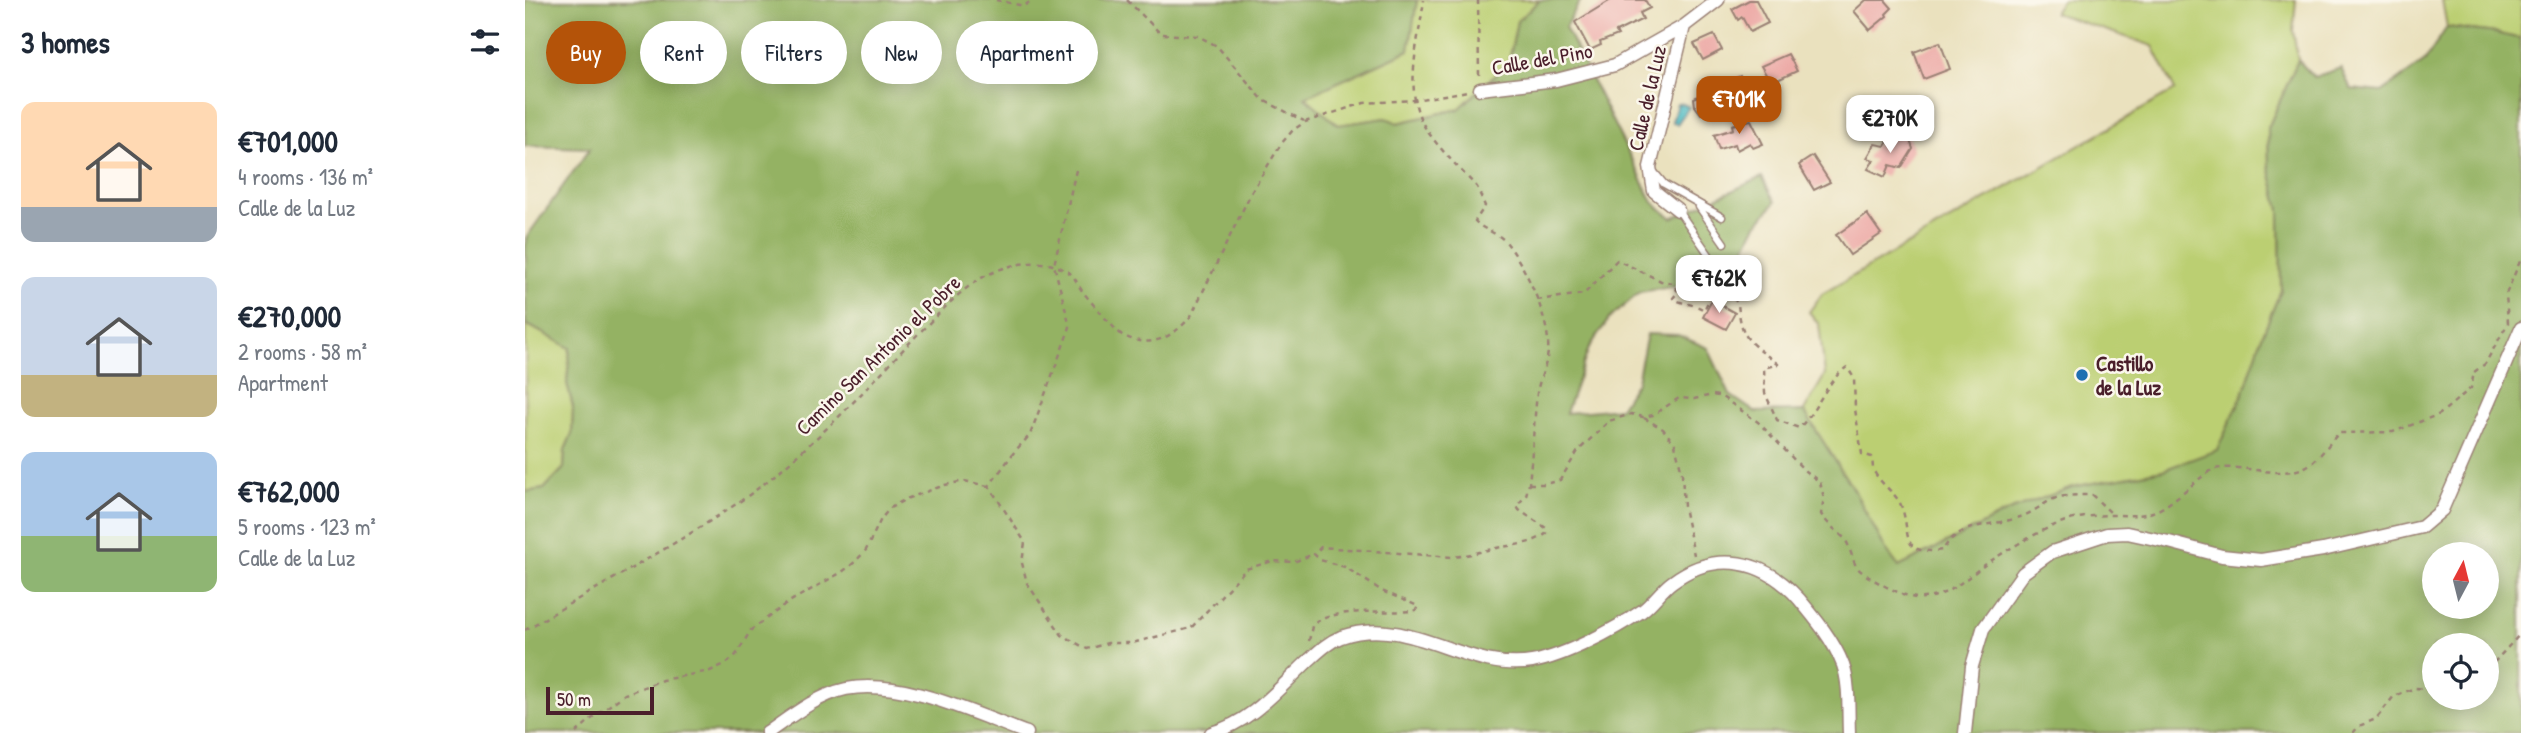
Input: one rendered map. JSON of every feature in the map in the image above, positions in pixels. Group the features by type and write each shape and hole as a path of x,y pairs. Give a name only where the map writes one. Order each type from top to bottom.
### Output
{"street":[{"name":"Calle del Pino","path":"1480,89 1556,80 1615,65 1683,26 1718,0"},
{"name":"Calle de la Luz","path":"1678,210 1654,191 1650,167 1683,26"},
{"path":"1965,733 1972,666 1983,629 2024,573 2052,552 2107,534 2127,533 2169,541 2221,556 2261,560 2323,550 2422,527 2442,509 2521,328"},
{"path":"1211,733 1228,729 1245,720 1311,658 1338,638 1375,632 1401,633 1496,663 1532,662 1564,651 1624,622 1645,608 1672,582 1697,569 1730,562 1771,573 1787,585 1812,614 1843,665 1849,733"},
{"path":"767,733 824,697 846,690 873,688 904,691 929,698 1027,733"}],"lane":[{"path":"1650,167 1664,184 1722,217"},
{"path":"1696,204 1724,243"},
{"path":"1678,210 1721,272"}],"path":[{"path":"996,0 1024,6 1032,0"},
{"path":"1127,0 1161,34 1198,36 1217,46 1263,100 1305,122"},
{"path":"576,733 625,694 662,680 710,671 727,663 736,655 751,630 789,602 855,562 866,550 881,519 890,508 954,483 964,481 989,486 1025,542 1023,563 1027,583 1062,635 1087,649 1108,643 1132,643 1191,628 1246,569 1272,561 1294,562 1314,554 1321,547 1452,557 1532,542 1548,533 1540,522 1519,510 1517,506 1527,495 1529,484 1538,390 1548,353 1545,323 1529,280 1506,243 1475,221 1485,206 1483,198 1425,128 1415,100 1416,55 1424,0"},
{"path":"1054,265 1075,277 1082,291 1121,334 1153,342 1179,331 1191,316 1264,169 1293,131 1305,122 1364,103 1415,100 1480,89 1478,0"},
{"path":"989,486 1030,435 1070,327 1054,265 1076,170"},
{"path":"1643,417 1654,415 1679,398 1722,397 1758,422 1805,471 1820,482 1824,498 1821,514 1828,525 1845,539 1858,569 1906,596 1941,596 1964,583 1982,567 2059,523 2078,517 2137,516 2157,511 2213,469 2238,467 2286,472 2305,467 2318,457 2339,433 2393,432 2440,414 2471,388 2474,372 2485,364 2508,323 2506,294 2521,259"},
{"path":"1536,300 1584,293 1617,260 1661,281 1673,283 1678,292 1673,298 1704,310 1712,294 1725,291"},
{"name":"Camino San Antonio el Pobre","path":"525,630 744,499 813,441 940,312 970,286 1009,267 1031,262 1054,265"},
{"path":"1721,272 1725,291 1738,303 1740,328 1750,342 1779,364 1764,368 1765,393 1777,420 1799,428 1810,418 1839,372 1847,367 1854,378 1854,409 1862,454 1872,457 1873,471 1899,503 1907,541 1913,547 1927,552 1943,550 1949,538 1960,533 1985,524 2021,517 2058,498 2092,495 2127,533"},
{"path":"1529,484 1560,480 1578,451 1609,421 1631,414 1643,417 1663,429 1675,444 1697,569"},
{"path":"1311,658 1309,635 1312,626 1322,618 1341,614 1412,611 1418,606 1382,591 1345,566 1320,560 1314,554"},
{"path":"2499,657 2521,632"},
{"path":"2353,733 2359,726 2375,719 2395,696 2415,688 2422,689"}],"green space":[{"path":"525,0 1417,0 1409,50 1305,97 1338,125 1386,118 1398,123 1459,109 1509,62 1517,21 1540,0 1581,0 1565,27 1653,202 1672,218 1762,177 1775,202 1756,226 1743,252 1699,287 1684,285 1640,292 1609,319 1589,348 1566,413 1620,408 1637,381 1647,334 1678,335 1708,348 1730,395 1755,412 1804,411 1856,494 1886,550 1899,567 2009,511 2072,487 2163,470 2217,450 2244,392 2262,336 2281,290 2280,210 2269,166 2268,128 2298,60 2314,77 2341,68 2351,89 2382,92 2425,61 2447,27 2521,39 2521,733 525,733 525,492 544,489 564,468 565,450 572,434 573,407 567,383 570,348 526,324 526,238 590,148 525,146"},
{"path":"1417,0 1540,0 1517,21 1509,62 1459,109 1397,123 1386,118 1338,125 1305,97 1409,50"},
{"path":"2062,0 2296,0 2293,31 2298,60 2268,128 2269,166 2280,210 2281,290 2262,336 2244,392 2217,451 2163,470 2072,487 2009,511 1899,567 1886,550 1856,494 1804,411 1825,375 1819,324 1809,312 1822,294 2175,90 2153,46 2054,13"},
{"path":"2442,0 2521,0 2521,39 2447,27"},
{"path":"526,238 526,324 570,348 567,383 573,407 572,434 565,450 564,468 544,489 525,492"}],"water":[{"path":"1682,103 1689,107 1677,124 1672,122 1677,104"}],"building":[{"path":"1611,0 1645,0 1650,8 1640,13 1643,19 1616,32 1618,35 1600,42 1601,45 1590,50 1575,22"},
{"path":"1749,0 1756,0 1768,23 1750,32 1742,17 1738,20 1732,9"},
{"path":"1866,0 1885,0 1892,8 1887,16 1870,30 1854,11"},
{"path":"1714,35 1722,50 1703,60 1694,44"},
{"path":"1940,42 1950,69 1924,79 1914,52"},
{"path":"1788,54 1797,71 1771,83 1761,66"},
{"path":"1740,76 1748,93 1701,114 1695,106 1694,98"},
{"path":"1751,120 1763,144 1753,148 1750,143 1737,150 1735,144 1719,149 1714,135 1733,129 1732,125"},
{"path":"1901,135 1909,138 1913,149 1901,168 1890,165 1885,177 1868,169 1874,160 1867,158 1875,144 1885,146 1890,138"},
{"path":"1813,156 1830,182 1814,190 1799,165"},
{"path":"1867,214 1881,234 1850,255 1836,235"},
{"path":"1712,300 1735,313 1726,329 1703,317"}],"place":[{"name":"Castillo de la Luz","path":"2082,375"}]}
